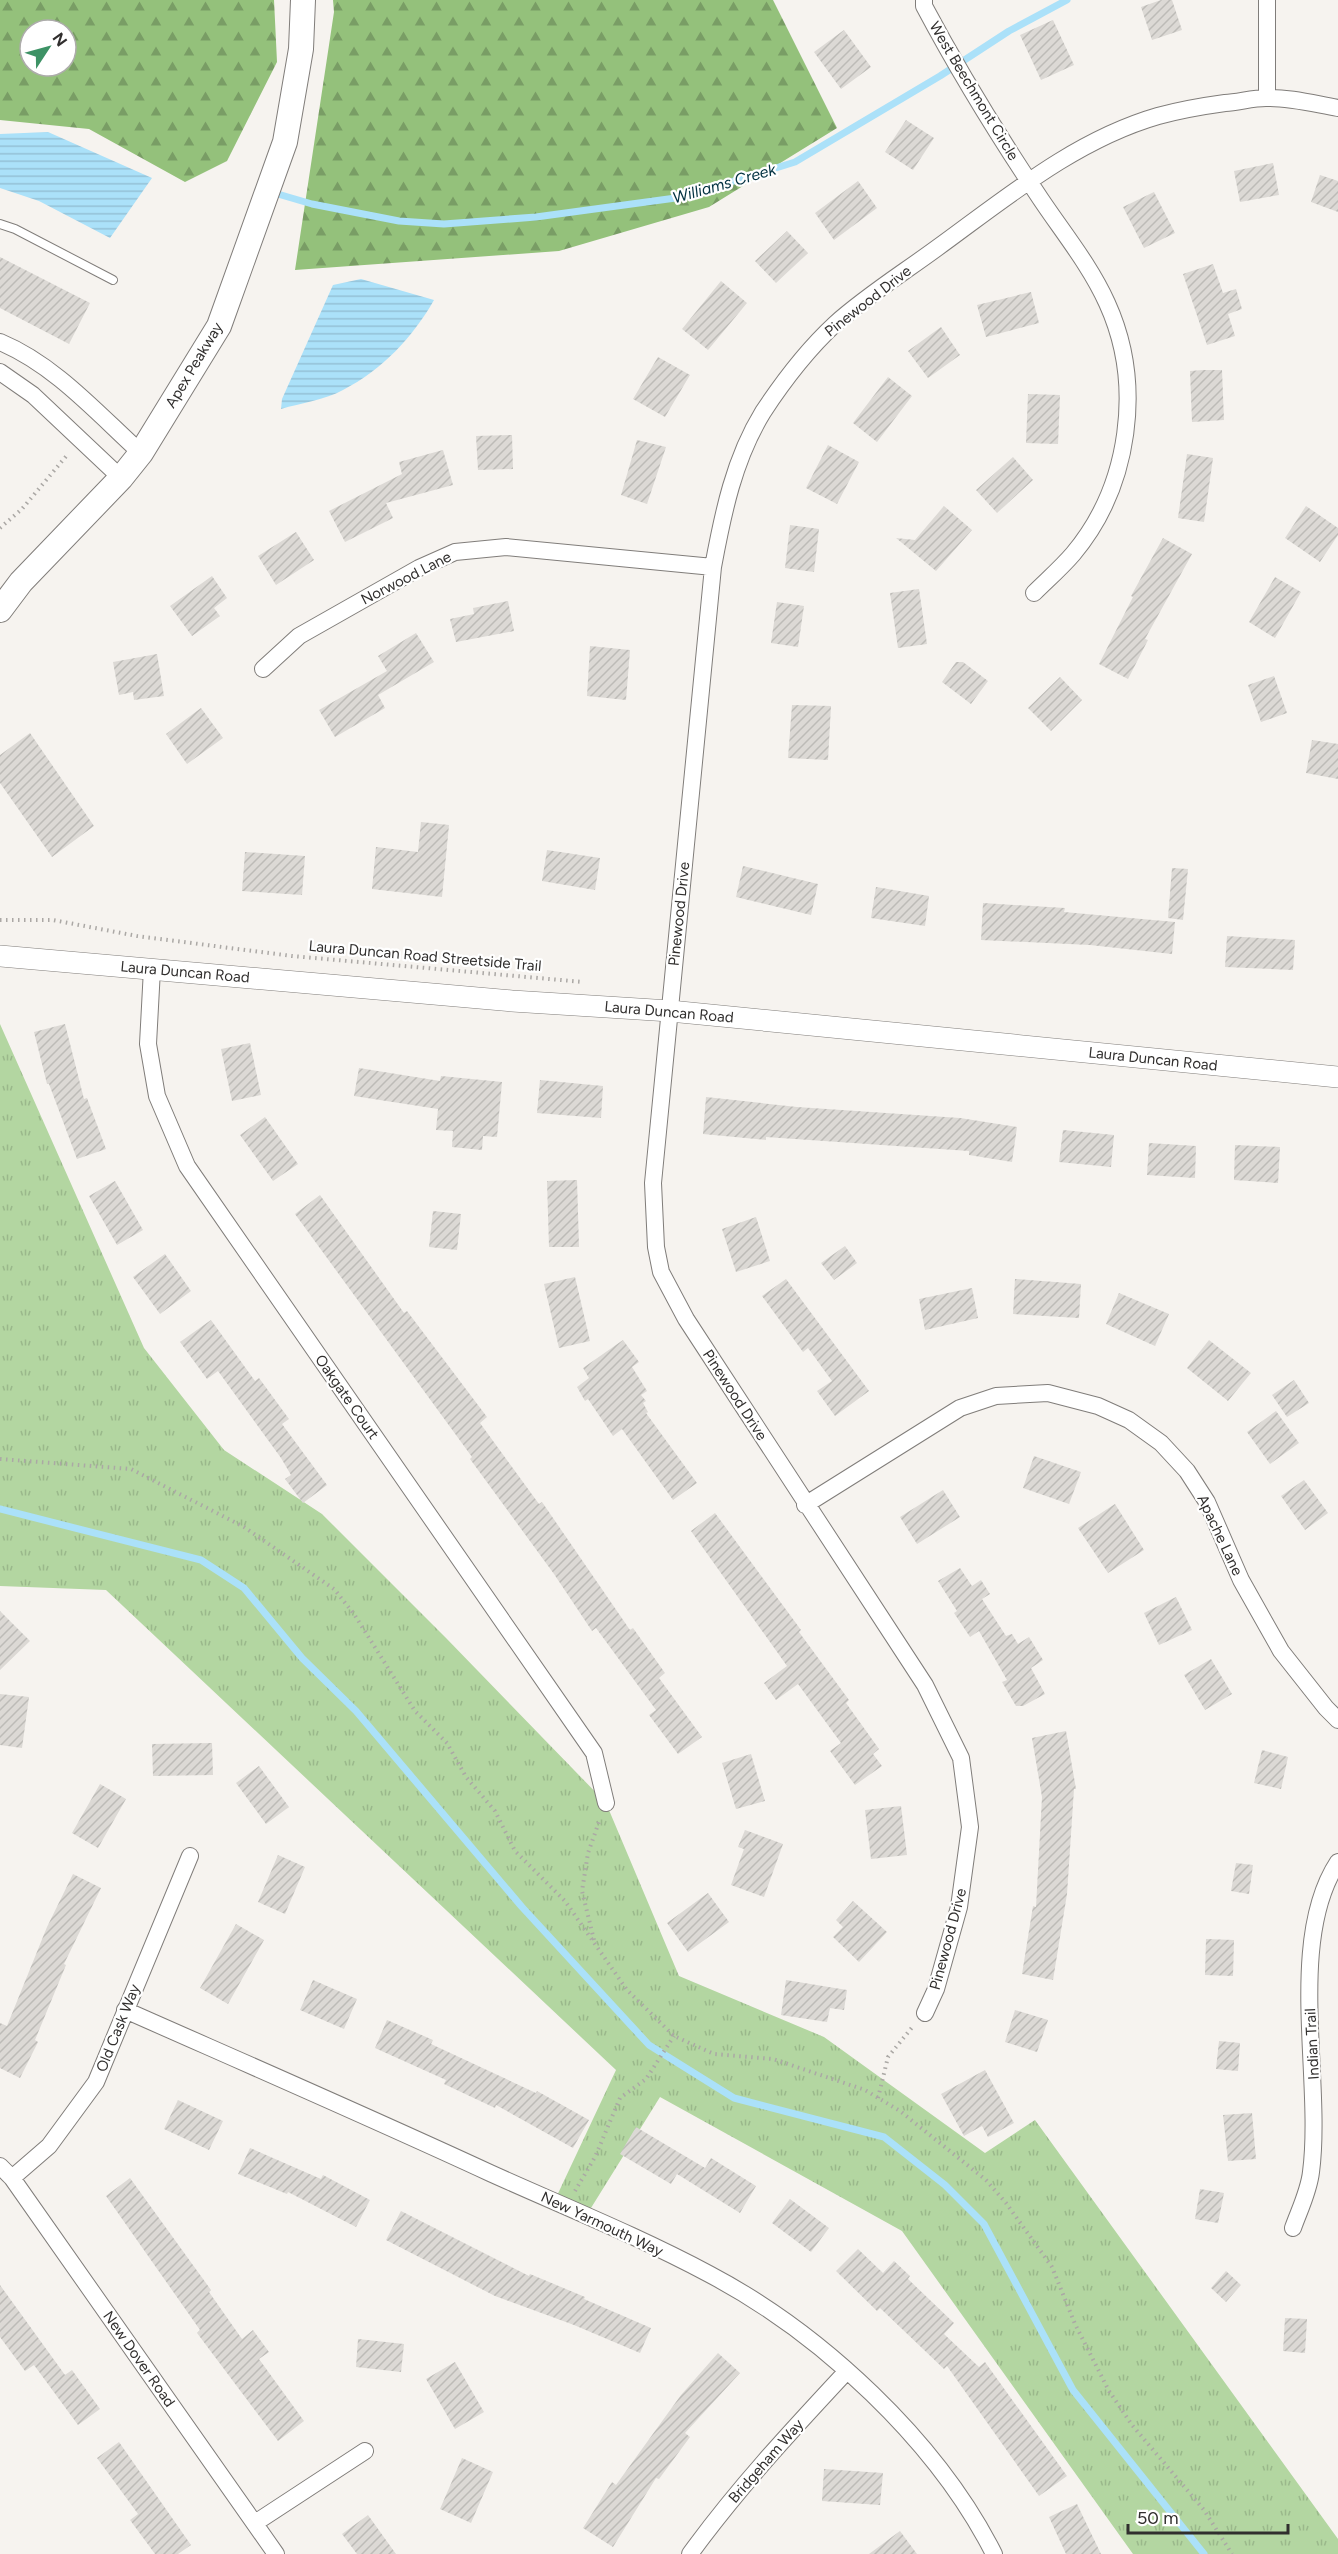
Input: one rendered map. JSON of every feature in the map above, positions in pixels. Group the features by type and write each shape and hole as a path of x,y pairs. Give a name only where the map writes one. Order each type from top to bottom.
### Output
{"main road":[{"name":"Apex Peakway","path":"0,610 21,582 121,478 141,453 219,326 266,201 285,142 302,49 303,0"}],"street":[{"name":"West Beechmont Circle","path":"924,0 924,6 957,66 1029,181 1089,270 1107,302 1119,334 1125,363 1128,408 1125,441 1119,466 1104,505 1093,526 1072,555 1034,593"},
{"path":"1267,0 1267,98"},
{"name":"Pinewood Drive","path":"925,2013 936,1989 961,1895 970,1827 961,1758 925,1685 805,1505 686,1319 662,1272 656,1247 653,1183 713,567 722,516 744,450 762,414 785,380 836,324 1029,181 1088,145 1157,116 1193,108 1267,98 1338,108"},
{"path":"0,342 35,360 56,375 141,453"},
{"path":"0,372 33,394 121,478"},
{"name":"Norwood Lane","path":"263,669 299,636 418,568 455,552 506,547 713,567"},
{"name":"Laura Duncan Road","path":"0,956 512,1001 670,1011 1338,1077"},
{"name":"Oakgate Court","path":"152,969 148,1044 157,1096 187,1166 594,1753 606,1803"},
{"name":"Apache Lane","path":"805,1505 960,1408 996,1396 1048,1393 1098,1406 1129,1420 1161,1443 1187,1471 1207,1502 1241,1580 1281,1651 1338,1720"},
{"name":"Old Cask Way","path":"12,2178 49,2146 96,2082 190,1856"},
{"name":"Indian Trail","path":"1293,2228 1311,2174 1314,2092 1309,1988 1317,1913 1338,1862"},
{"name":"New Yarmouth Way","path":"125,2010 711,2275 790,2325 884,2405 927,2454 980,2527 994,2554"},
{"name":"New Dover Road","path":"0,2166 12,2178 276,2554"},
{"name":"Bridgeham Way","path":"690,2554 717,2517 790,2432 846,2372"},
{"path":"255,2523 365,2451"}],"lane":[{"path":"0,224 15,229 113,280"}],"path":[{"path":"0,528 22,509 69,453"},
{"name":"Laura Duncan Road Streetside Trail","path":"0,920 53,920 137,936 292,956 589,983"},
{"path":"0,1458 131,1469 244,1527 334,1589 354,1614 415,1711 447,1743 466,1777 495,1811 515,1851 565,1901 627,1990 674,2036 714,2054 774,2059 865,2090 900,2111 986,2180 1006,2203 1052,2266 1075,2324 1109,2391 1132,2425 1204,2510 1232,2554"},
{"path":"595,1943 582,1891 588,1853 606,1803"},
{"path":"878,2098 888,2057 925,2013"},
{"path":"567,2208 596,2157 620,2098 646,2079 674,2036"}],"green space":[{"path":"0,0 274,0 277,62 227,161 185,182 89,129 0,120"},
{"path":"333,0 773,0 837,128 709,207 559,251 295,270 334,12"},
{"path":"0,1024 144,1348 224,1450 322,1514 606,1803 679,1976 824,2037 985,2153 1035,2120 1338,2539 1338,2554 1133,2554 902,2231 660,2097 586,2216 554,2202 616,2070 106,1590 0,1586"}],"water":[{"path":"48,132 152,178 110,238 39,201 0,188 0,134"},
{"path":"361,279 434,300 406,339 371,373 321,399 281,409 282,399 333,285"}],"building":[{"path":"1161,0 1172,0 1182,30 1152,40 1141,7"},
{"path":"1053,20 1074,65 1041,80 1020,35"},
{"path":"844,30 871,67 841,89 814,52"},
{"path":"906,120 934,138 913,170 885,152"},
{"path":"1273,163 1279,195 1240,202 1234,171"},
{"path":"1320,175 1338,181 1338,212 1311,202"},
{"path":"858,181 877,208 834,240 815,213"},
{"path":"1154,192 1175,233 1144,248 1123,207"},
{"path":"787,231 808,253 776,283 755,261"},
{"path":"0,257 90,303 69,344 0,308"},
{"path":"1213,264 1223,293 1236,289 1242,309 1228,314 1235,336 1207,345 1183,274"},
{"path":"721,281 747,303 708,350 682,329"},
{"path":"1031,292 1039,323 986,337 977,305"},
{"path":"941,327 960,355 928,378 908,351"},
{"path":"658,357 690,375 665,417 633,399"},
{"path":"1222,370 1224,420 1192,422 1190,371"},
{"path":"888,377 912,396 877,442 853,423"},
{"path":"1028,394 1060,395 1058,444 1026,443"},
{"path":"512,435 513,469 478,470 476,436"},
{"path":"637,440 666,447 647,504 621,495"},
{"path":"828,445 859,462 837,504 806,488"},
{"path":"443,450 453,485 386,503 393,518 345,542 329,511 402,474 399,462"},
{"path":"1187,454 1213,458 1204,522 1178,518"},
{"path":"1013,457 1033,480 997,513 976,490"},
{"path":"944,506 972,530 936,571 896,538 915,540"},
{"path":"1306,506 1338,528 1338,535 1320,562 1285,538"},
{"path":"790,525 819,529 814,572 785,568"},
{"path":"296,532 314,560 276,585 258,556"},
{"path":"1163,538 1192,554 1145,639 1148,640 1128,679 1099,664 1133,597 1131,596"},
{"path":"212,576 227,598 214,608 220,616 192,636 170,606"},
{"path":"1275,577 1301,592 1275,638 1249,622"},
{"path":"919,589 927,644 898,648 890,593"},
{"path":"508,601 514,631 456,642 450,619 474,614 473,608"},
{"path":"777,602 804,606 798,647 771,643"},
{"path":"416,633 434,662 378,695 385,708 335,737 319,710 387,671 378,656"},
{"path":"590,646 630,650 626,700 587,696"},
{"path":"157,654 164,696 134,700 133,692 119,695 113,662"},
{"path":"956,662 963,662 988,681 971,704 942,682"},
{"path":"1274,676 1287,713 1261,722 1248,685"},
{"path":"1060,677 1082,700 1051,731 1028,708"},
{"path":"792,705 831,706 828,760 788,758"},
{"path":"201,708 223,738 187,764 166,734"},
{"path":"30,733 94,826 52,857 0,783 0,755"},
{"path":"1312,740 1338,744 1338,779 1306,773"},
{"path":"421,822 449,825 442,897 372,889 376,847 418,852"},
{"path":"547,850 600,858 595,890 542,881"},
{"path":"245,852 305,856 302,895 242,891"},
{"path":"743,866 818,884 811,915 736,897"},
{"path":"1172,868 1188,869 1183,920 1168,918"},
{"path":"876,887 929,896 925,926 871,918"},
{"path":"983,903 1065,908 1064,912 1175,922 1172,954 1090,945 981,940"},
{"path":"1227,936 1295,940 1293,970 1225,967"},
{"path":"65,1024 84,1099 87,1098 106,1149 77,1159 49,1084 47,1084 34,1032"},
{"path":"250,1043 261,1095 232,1101 221,1049"},
{"path":"359,1068 440,1081 441,1076 502,1082 497,1137 483,1136 482,1150 452,1147 453,1131 436,1130 438,1109 354,1096"},
{"path":"540,1080 603,1086 601,1118 537,1113"},
{"path":"706,1097 797,1107 960,1118 1017,1127 1012,1162 969,1155 969,1151 766,1137 766,1140 703,1134"},
{"path":"265,1117 298,1164 273,1181 240,1135"},
{"path":"1063,1130 1114,1135 1111,1167 1059,1162"},
{"path":"1149,1143 1196,1146 1195,1178 1147,1175"},
{"path":"1235,1145 1280,1147 1278,1183 1234,1180"},
{"path":"577,1180 579,1247 549,1247 547,1181"},
{"path":"115,1181 143,1230 117,1245 89,1196"},
{"path":"320,1195 404,1313 407,1311 487,1417 480,1423 539,1504 542,1502 630,1630 633,1628 665,1673 659,1678 702,1737 678,1754 649,1715 656,1710 596,1628 592,1631 554,1574 470,1459 472,1457 295,1214"},
{"path":"433,1211 461,1214 457,1250 429,1247"},
{"path":"756,1217 770,1261 736,1272 722,1229"},
{"path":"845,1246 857,1263 834,1280 821,1263"},
{"path":"165,1254 191,1291 160,1314 133,1277"},
{"path":"575,1277 590,1341 559,1348 544,1284"},
{"path":"786,1279 869,1391 835,1416 817,1391 832,1381 808,1348 803,1352 762,1296"},
{"path":"1015,1279 1081,1284 1079,1318 1013,1314"},
{"path":"972,1288 978,1318 925,1330 919,1299"},
{"path":"1119,1293 1169,1314 1155,1346 1106,1324"},
{"path":"211,1320 255,1381 259,1378 289,1419 282,1424 327,1485 303,1503 285,1479 291,1475 281,1458 218,1371 207,1379 180,1342"},
{"path":"623,1340 639,1362 632,1367 647,1391 641,1395 646,1401 643,1403 648,1412 646,1413 697,1483 673,1500 622,1429 613,1436 588,1399 585,1401 577,1387 589,1378 583,1368"},
{"path":"1209,1340 1251,1373 1228,1401 1187,1368"},
{"path":"1294,1380 1309,1403 1287,1417 1272,1395"},
{"path":"1276,1411 1299,1443 1270,1464 1247,1432"},
{"path":"1034,1456 1081,1472 1069,1504 1023,1488"},
{"path":"1304,1480 1328,1513 1305,1530 1281,1496"},
{"path":"943,1490 960,1517 917,1544 900,1517"},
{"path":"1115,1504 1144,1550 1108,1573 1078,1528"},
{"path":"715,1513 801,1630 799,1632 849,1700 846,1703 879,1749 873,1754 882,1766 855,1785 830,1751 841,1743 798,1684 776,1700 764,1683 787,1666 691,1531"},
{"path":"960,1568 972,1586 981,1580 990,1594 982,1599 1006,1636 1012,1634 1018,1644 1029,1637 1043,1660 1031,1668 1045,1694 1023,1706 1016,1706 1002,1682 1007,1680 979,1631 970,1637 954,1613 957,1611 938,1581"},
{"path":"1176,1597 1192,1630 1159,1645 1144,1613"},
{"path":"0,1611 30,1641 0,1670"},
{"path":"1211,1659 1232,1694 1205,1710 1184,1675"},
{"path":"0,1694 29,1697 22,1748 0,1745"},
{"path":"1066,1731 1076,1789 1074,1789 1067,1894 1053,1980 1022,1974 1033,1906 1036,1907 1042,1797 1032,1738"},
{"path":"212,1743 213,1775 153,1776 152,1744"},
{"path":"1262,1750 1288,1757 1281,1789 1254,1783"},
{"path":"751,1754 765,1801 736,1809 722,1763"},
{"path":"259,1766 289,1807 266,1824 236,1783"},
{"path":"100,1784 126,1799 98,1848 72,1833"},
{"path":"901,1806 907,1855 871,1859 865,1810"},
{"path":"745,1830 783,1844 764,1897 731,1885 744,1849 738,1847"},
{"path":"278,1855 305,1867 285,1914 258,1902"},
{"path":"1236,1863 1253,1865 1249,1894 1231,1891"},
{"path":"73,1874 101,1888 64,1964 66,1965 35,2040 38,2042 20,2078 0,2068 0,2023 7,2026 47,1927"},
{"path":"708,1893 729,1922 688,1952 667,1923"},
{"path":"853,1901 887,1932 859,1962 833,1937 843,1927 836,1920"},
{"path":"236,1924 264,1940 228,2004 200,1988"},
{"path":"1206,1939 1234,1940 1233,1976 1205,1975"},
{"path":"313,1980 357,1999 344,2029 300,2010"},
{"path":"786,1980 847,1990 844,2010 830,2008 827,2022 781,2015"},
{"path":"1015,2010 1048,2020 1037,2052 1005,2042"},
{"path":"387,2020 433,2040 431,2044 536,2093 537,2091 589,2120 573,2148 496,2105 495,2108 444,2084 446,2080 375,2048"},
{"path":"1219,2041 1240,2043 1238,2071 1216,2069"},
{"path":"985,2070 1014,2123 988,2137 982,2126 964,2136 941,2094"},
{"path":"178,2100 223,2121 209,2150 164,2129"},
{"path":"1252,2113 1256,2159 1228,2161 1223,2115"},
{"path":"636,2127 705,2168 711,2158 756,2186 740,2213 677,2174 671,2184 620,2154"},
{"path":"250,2148 321,2179 323,2175 370,2200 356,2227 288,2192 287,2194 238,2174"},
{"path":"130,2178 211,2290 209,2292 242,2339 253,2330 269,2352 259,2359 304,2421 278,2441 197,2333 200,2330 106,2196"},
{"path":"1200,2189 1224,2193 1218,2223 1195,2219"},
{"path":"790,2199 829,2228 811,2252 772,2223"},
{"path":"401,2211 529,2276 530,2274 585,2297 584,2299 651,2328 640,2353 574,2325 495,2296 386,2240"},
{"path":"858,2249 883,2273 894,2261 910,2276 908,2279 954,2323 944,2334 979,2367 985,2362 1067,2476 1039,2496 947,2366 944,2369 880,2308 877,2311 836,2271"},
{"path":"1226,2271 1241,2285 1226,2302 1211,2288"},
{"path":"0,2285 65,2375 72,2370 100,2409 78,2425 34,2365 25,2371 0,2337"},
{"path":"1285,2318 1307,2319 1305,2353 1283,2351"},
{"path":"358,2339 404,2344 401,2372 356,2367"},
{"path":"718,2353 740,2373 685,2433 690,2437 659,2479 656,2478 613,2547 583,2528 612,2482 616,2485 681,2395"},
{"path":"455,2362 484,2412 455,2429 426,2379"},
{"path":"119,2442 191,2545 178,2554 155,2554 130,2520 138,2514 97,2458"},
{"path":"462,2458 493,2472 471,2523 440,2509"},
{"path":"824,2469 883,2473 880,2505 822,2501"},
{"path":"1077,2504 1101,2554 1066,2554 1049,2517"},
{"path":"368,2515 396,2554 357,2554 342,2534"},
{"path":"900,2531 917,2554 869,2554"}],"waterway":[{"name":"Williams Creek","path":"271,192 312,204 399,221 444,224 536,217 683,197 795,162 940,76 1009,31 1067,0"},
{"path":"0,1509 201,1560 244,1588 302,1658 356,1711 522,1907 649,2045 734,2098 884,2137 945,2185 984,2224 1073,2390 1204,2554"}]}
